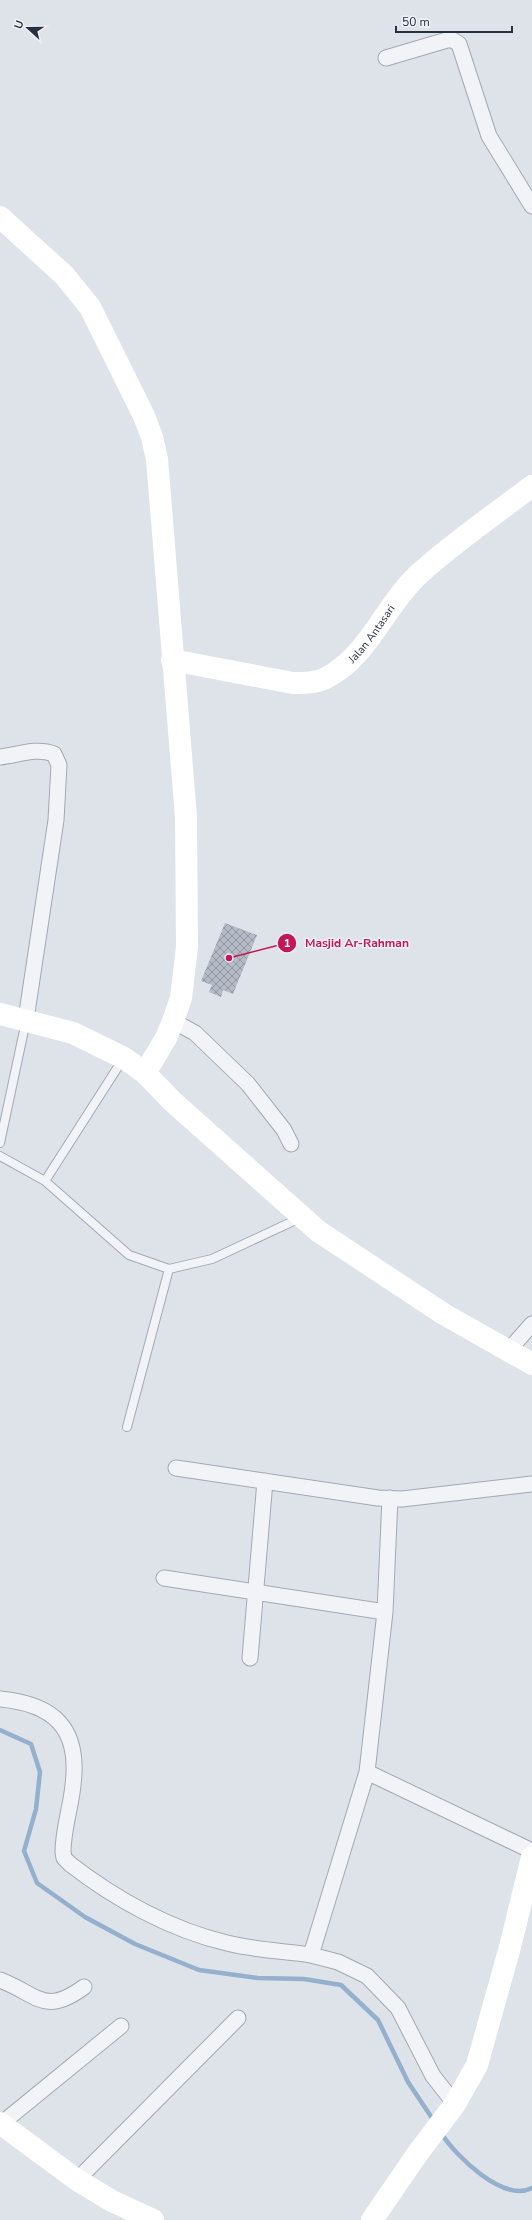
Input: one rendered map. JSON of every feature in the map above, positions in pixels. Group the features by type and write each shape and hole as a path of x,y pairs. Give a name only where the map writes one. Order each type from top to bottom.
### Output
{"street":[{"path":"386,58 447,40 454,40 459,44 489,136 532,206"},
{"path":"0,217 64,275 83,297 108,339 144,416 152,437 159,479 172,660 186,817 187,903 185,973 181,998 166,1038 145,1073"},
{"name":"Jalan Antasari","path":"172,660 293,683 312,683 326,678 346,664 362,648 398,598 417,576 439,557 532,486"},
{"path":"0,757 36,751 48,752 54,754 59,765 56,820 26,1019"},
{"path":"0,1014 26,1019 73,1033 124,1058 145,1073 172,1101 301,1217 442,1313 532,1364"},
{"path":"173,1021 195,1033 248,1084 284,1130 291,1144"},
{"path":"508,1351 532,1324"},
{"path":"176,1468 390,1498 532,1484"},
{"path":"250,1658 265,1481"},
{"path":"311,1955 367,1772 385,1612 390,1498"},
{"path":"164,1578 385,1612"},
{"path":"0,1699 36,1705 49,1712 67,1731 72,1743 74,1785 63,1852 64,1858 70,1864 119,1897 185,1930 227,1944 311,1955 338,1962 367,1976 398,2008 451,2109"},
{"path":"367,1772 532,1851"},
{"path":"372,2220 418,2153 451,2109 477,2065 510,1947 532,1857"},
{"path":"0,1980 49,2003 68,1999 84,1987"},
{"path":"77,2180 238,2018"},
{"path":"121,2026 0,2123 77,2180 112,2201 153,2220"}],"lane":[{"path":"0,1143 26,1019"},
{"path":"45,1181 124,1058"},
{"path":"0,1156 45,1181 129,1254 169,1269 212,1259 301,1217"},
{"path":"127,1427 169,1269"}],"building":[{"path":"225,923 257,935 233,994 223,990 221,997 209,992 212,985 201,981"}],"waterway":[{"path":"0,1730 31,1744 40,1772 36,1809 24,1851 37,1883 85,1917 135,1944 199,1970 258,1978 304,1979 341,1985 378,2020 408,2082 434,2121"},
{"path":"441,2133 468,2164 494,2183 508,2189 520,2191 532,2188"}],"place":[{"name":"Masjid Ar-Rahman","path":"229,958"}]}
